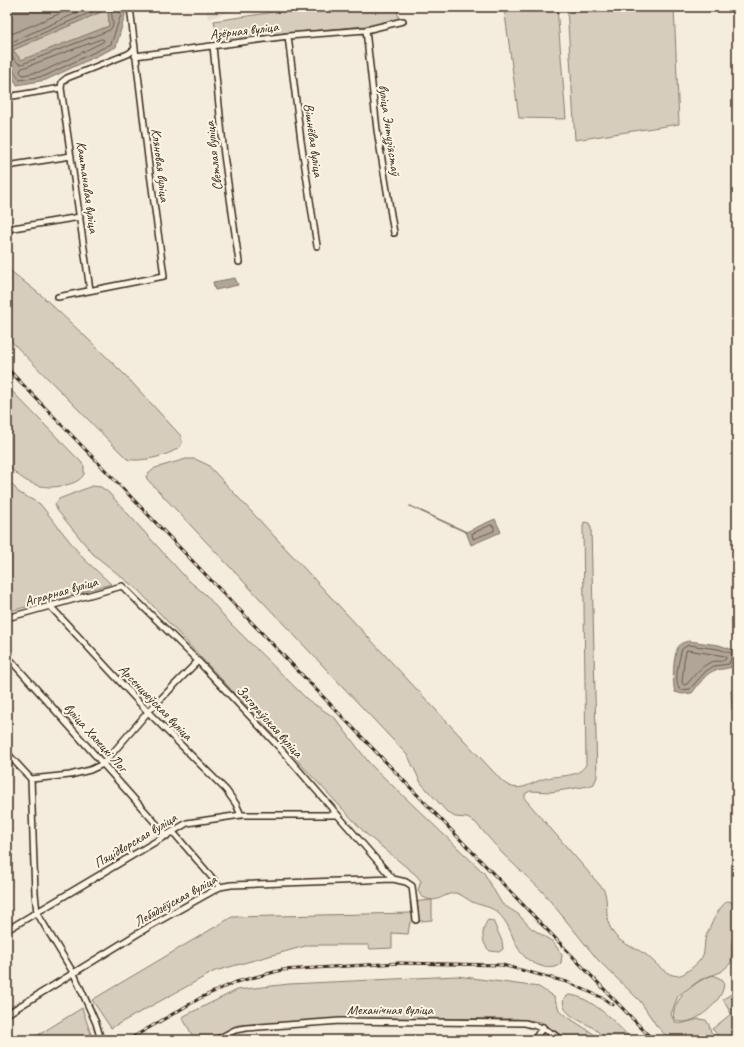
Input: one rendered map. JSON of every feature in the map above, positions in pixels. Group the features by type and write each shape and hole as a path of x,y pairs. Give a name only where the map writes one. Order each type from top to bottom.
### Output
{"street":[{"name":"Кляновая вуліца","path":"90,290 164,276 130,7"},
{"name":"Азёрная вуліца","path":"135,56 288,36 366,30 403,21"},
{"name":"вуліца Энтузіястаў","path":"366,30 377,130 394,233"},
{"name":"Вішнёвая вуліца","path":"288,36 301,141 317,246"},
{"name":"Светлая вуліца","path":"213,46 224,155 239,262"},
{"path":"7,97 61,88 62,82 67,78 128,54 135,49"},
{"name":"Каштанавая вуліца","path":"61,88 90,290"},
{"path":"7,166 71,156"},
{"path":"7,229 80,217"},
{"path":"58,297 90,290"},
{"name":"Аграрная вуліца","path":"7,618 122,586"},
{"name":"Загораўская вуліца","path":"122,586 198,661 278,746 393,879"},
{"name":"Арсенцьеўская вуліца","path":"51,607 148,712 226,790 236,804 241,815"},
{"name":"вуліца Халецкі Лог","path":"7,656 167,836"},
{"path":"31,779 70,775 90,770 103,764 148,712 198,661"},
{"path":"7,753 31,779 34,893 37,913 74,974 96,1023 101,1040"},
{"name":"Пяцідворская вуліца","path":"7,930 187,823 241,815 337,814"},
{"path":"173,832 220,887"},
{"name":"Лебядзёўская вуліца","path":"7,1014 150,926 220,887 231,885 301,884 393,879 406,882 412,886 416,920"},
{"name":"Механічная вуліца","path":"216,1040 235,1030 246,1028 340,1021 525,1023 543,1028 561,1040"},
{"path":"534,1040 543,1028"}],"shaded area":[{"path":"206,7 246,7 208,19"},
{"path":"280,7 397,7 399,23 218,39 214,21 268,13"},
{"path":"504,7 557,7 566,119 519,118"},
{"path":"567,7 674,7 679,124 575,140"},
{"path":"108,9 109,26 21,61 13,50"},
{"path":"7,268 42,296 125,375 181,436 182,443 179,447 157,457 140,460 127,459 7,337"},
{"path":"7,386 81,462 84,466 84,474 79,480 57,487 41,486 26,481 13,471 7,464"},
{"path":"186,459 195,459 208,465 503,782 509,786 520,788 547,778 574,774 579,772 586,764 583,527 584,522 589,523 591,528 597,777 594,784 589,786 551,792 530,791 525,794 525,799 604,890 608,920 614,934 622,941 645,954 669,974 680,975 693,967 702,958 706,936 714,918 725,903 728,901 732,902 737,921 737,930 732,942 731,963 721,972 700,980 678,996 671,1014 674,1021 679,1024 699,1019 706,1020 711,1032 718,1040 670,1040 656,1025 640,1001 598,960 542,891 503,854 475,822 467,818 455,817 447,812 421,783 408,756 147,479 146,476 155,468"},
{"path":"7,477 18,492 40,504 83,558 111,584 7,612"},
{"path":"92,486 101,487 109,493 188,580 206,595 230,623 308,700 335,718 370,764 484,873 502,904 518,914 531,928 553,942 562,955 561,963 557,966 548,968 533,963 525,957 515,943 504,920 492,909 472,902 456,893 432,900 421,896 418,890 421,881 416,875 366,834 139,591 93,554 57,510 55,504 59,499"},
{"path":"731,691 737,691 737,710 732,710"},
{"path":"432,900 432,920 410,922 408,934 392,933 392,948 370,949 368,945 309,945 215,971 111,1028 92,1000 232,917 411,913 410,902"},
{"path":"488,920 493,921 502,941 503,949 499,952 490,951 485,944 483,932"},
{"path":"713,975 723,980 724,987 715,1004 698,1017 689,1021 681,1022 674,1019 676,1005 680,998 700,981"},
{"path":"457,976 539,987 554,997 560,1012 603,1040 566,1040 541,1022 516,1019 372,1018 238,1025 207,1040 195,1040 182,1017 237,990 289,984"},
{"path":"737,991 737,1040 723,1040 712,1029 731,1014 723,999"},
{"path":"569,995 586,1000 595,1005 632,1040 607,1040 592,1027 572,1016 568,1013 563,1004 564,998"},
{"path":"82,1008 93,1040 30,1040"}],"water":[{"path":"7,7 125,7 125,15 116,47 46,80 17,85 7,67","holes":["108,9 109,26 21,60 13,50"]},
{"path":"235,278 238,285 215,290 213,282"},
{"path":"495,519 501,532 471,545 466,532"},
{"path":"689,641 719,645 736,651 732,667 712,671 692,693 682,694 675,692 674,663 676,651 679,646 682,643"}],"waterway":[{"path":"410,506 466,532"}],"railway":[{"path":"7,368 653,1040"},
{"path":"128,1040 202,997 236,982 282,970 399,963 502,965 567,982 603,998 613,1005"}]}
